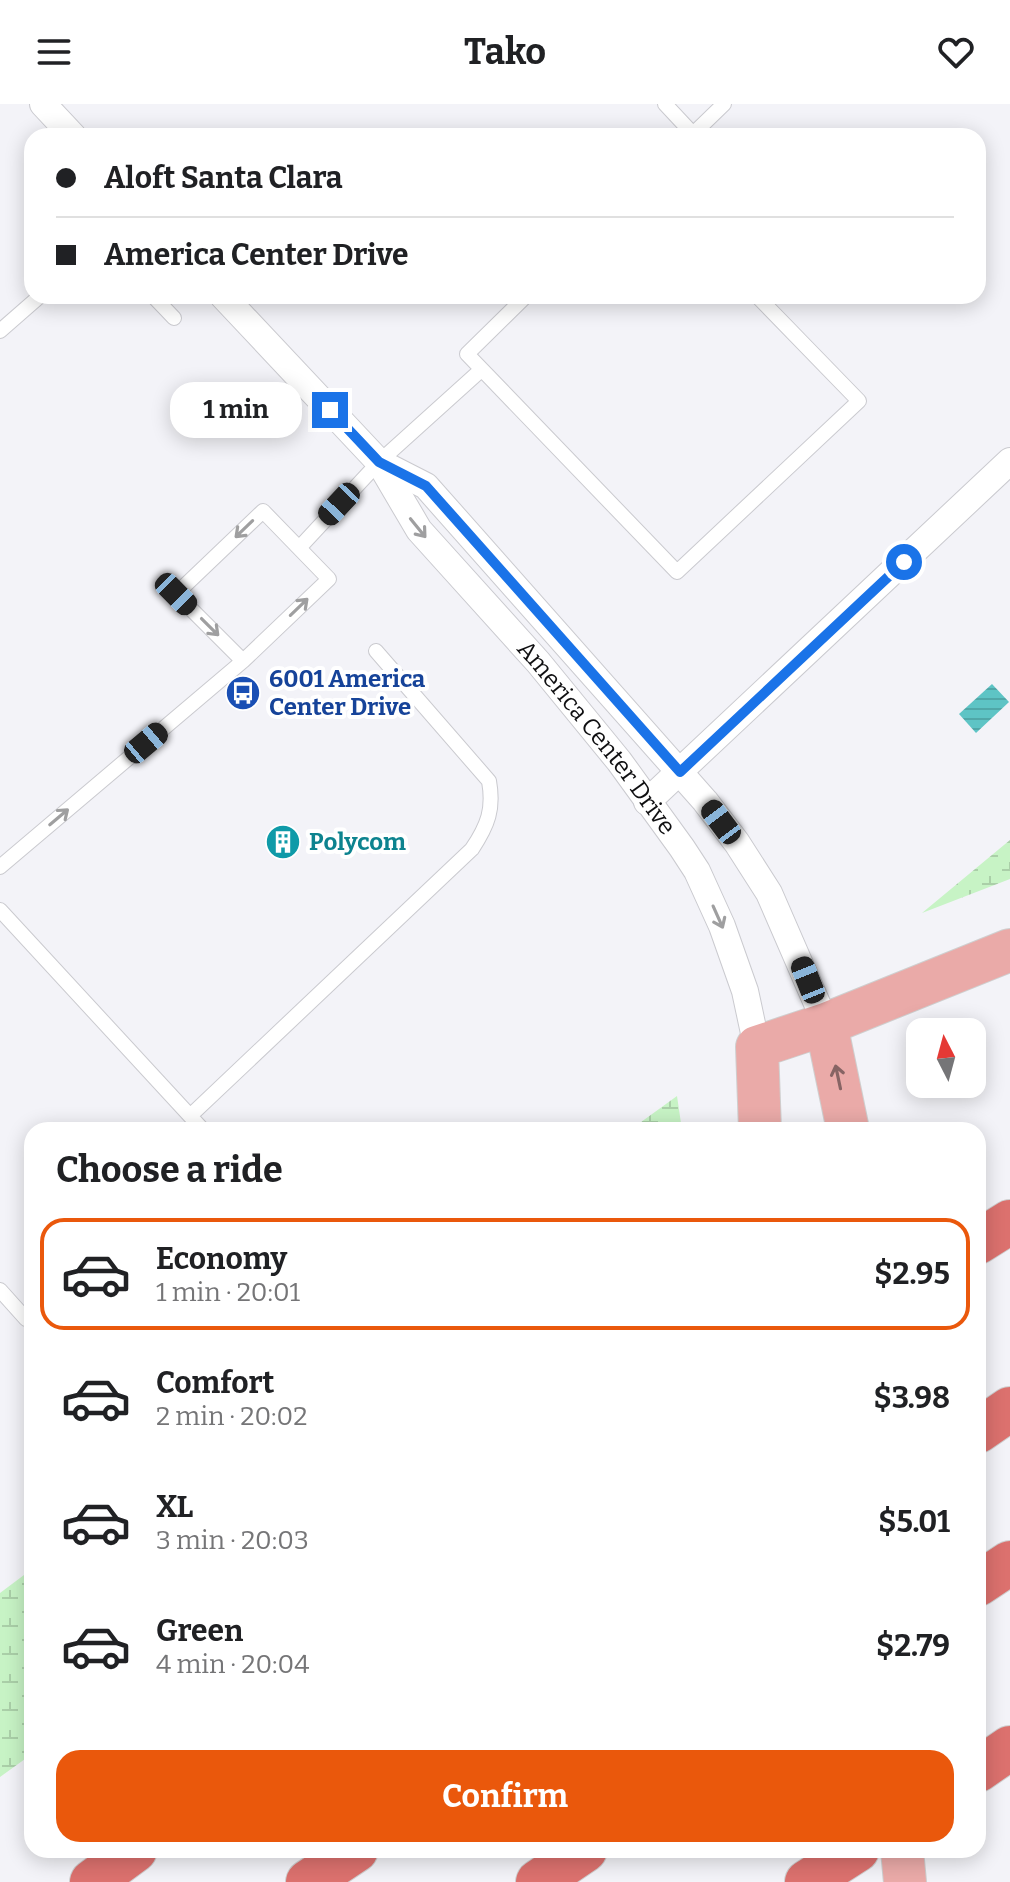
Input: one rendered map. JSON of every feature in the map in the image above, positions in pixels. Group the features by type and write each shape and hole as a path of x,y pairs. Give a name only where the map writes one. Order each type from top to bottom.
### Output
{"highway":[{"path":"986,1237 1010,1222"},
{"path":"986,1426 1010,1409"},
{"path":"986,1579 1010,1563"},
{"path":"986,1764 1010,1748"},
{"path":"92,1882 124,1858"},
{"path":"308,1882 344,1858"},
{"path":"538,1882 573,1858"}],"main road":[{"path":"760,1122 757,1047 826,1024 1010,950"},
{"path":"826,1024 846,1122"},
{"path":"903,1858 905,1882"}],"street":[{"path":"43,104 66,128"},
{"name":"America Center Drive","path":"231,304 379,462 419,530 528,650 619,761 682,848 703,885 745,991 757,1047"},
{"path":"647,802 1010,461"},
{"name":"America Center Drive","path":"379,462 426,486 680,772 737,843 769,893 826,1024"}],"lane":[{"path":"665,104 686,128"},
{"path":"699,128 724,104"},
{"path":"0,331 31,304"},
{"path":"161,304 174,318"},
{"path":"518,304 467,354 677,572 859,401 765,304"},
{"path":"300,547 379,462 481,370"},
{"path":"0,867 243,661 329,579 263,511 176,594 243,661"},
{"path":"190,1116 472,849 489,823 492,800 489,781 376,651"},
{"path":"0,910 196,1122"},
{"path":"0,1290 24,1317"}],"green space":[{"path":"1010,840 1010,879 922,913"},
{"path":"677,1096 681,1122 641,1122"},
{"path":"24,1575 24,1760 0,1777 0,1593"}],"water":[{"path":"992,684 1009,702 976,733 959,714"}],"place":[{"name":"6001 America Center Drive","path":"243,693"},
{"name":"Polycom","path":"283,842"}],"route":[{"path":"330,410 379,462 426,486 658,751 680,772 904,562"}]}
